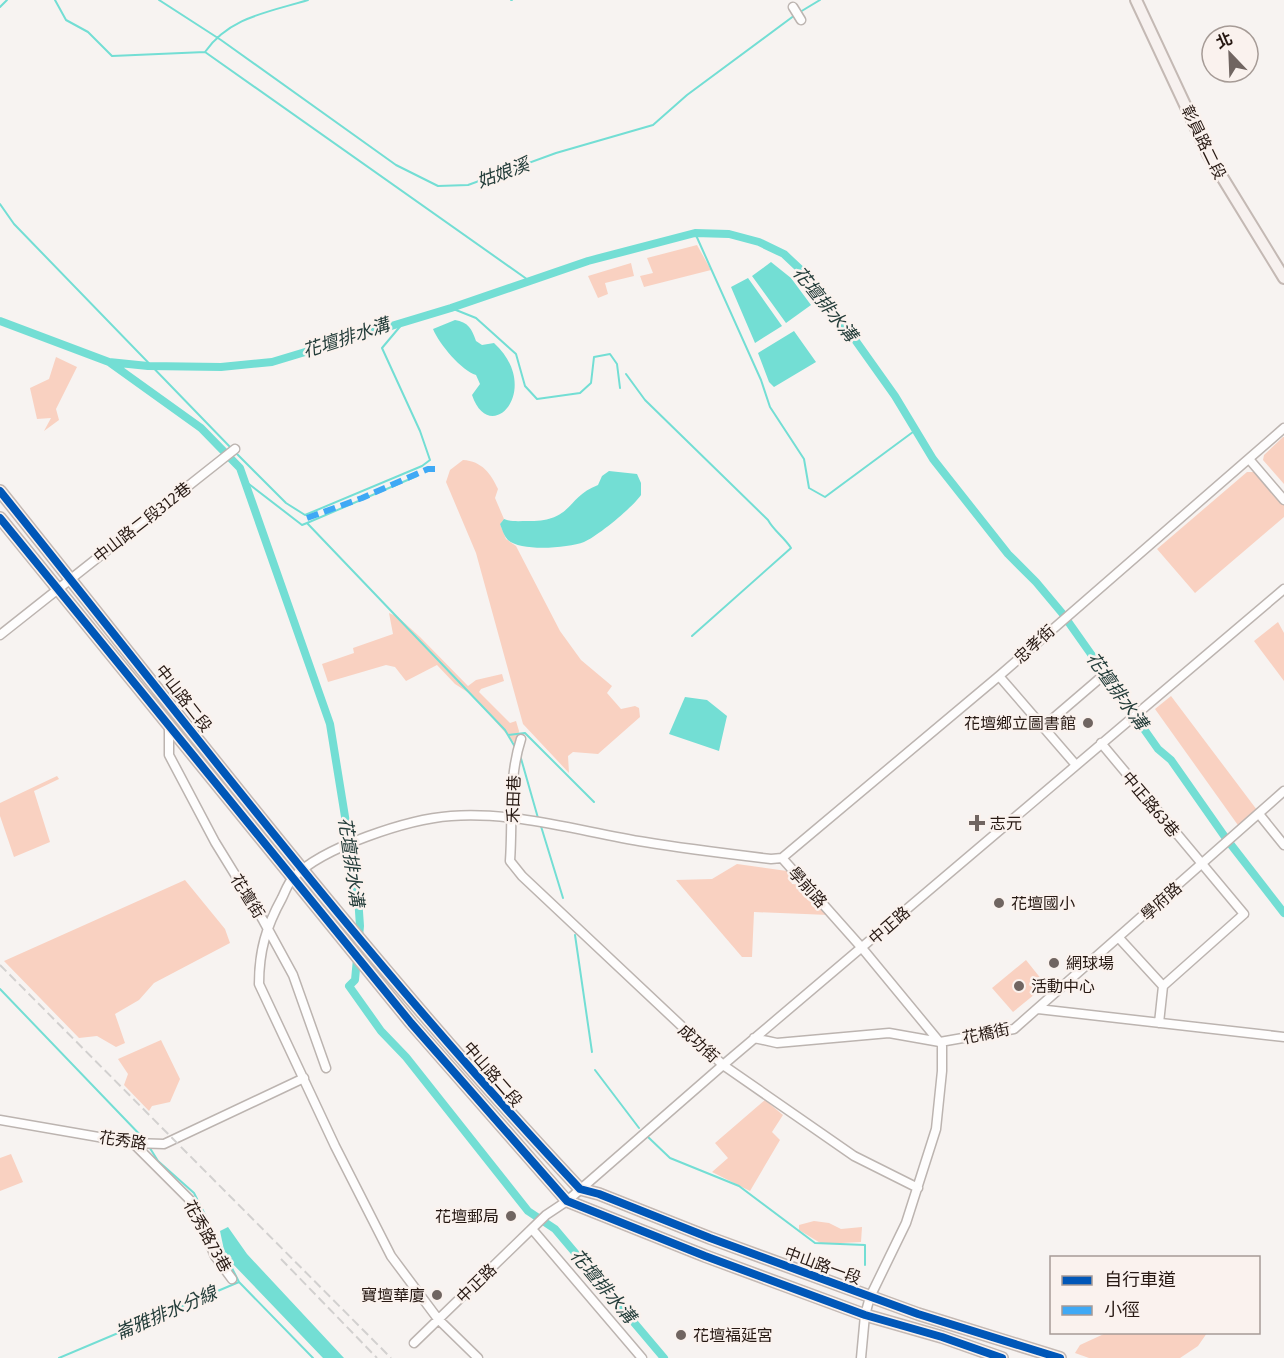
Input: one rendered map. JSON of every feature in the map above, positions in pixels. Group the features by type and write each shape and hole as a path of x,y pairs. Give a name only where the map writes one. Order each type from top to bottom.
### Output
{"main road":[{"name":"彰員路二段","path":"1136,0 1208,154 1284,278"},
{"name":"中山路二段","path":"0,491 169,728 350,950 567,1201"},
{"name":"中山路二段","path":"0,518 64,582 487,1088 580,1190"},
{"name":"中山路一段","path":"580,1190 599,1194 870,1297 1060,1358"},
{"name":"中山路一段","path":"567,1201 705,1256 865,1315 942,1337 1002,1358"}],"street":[{"path":"793,7 801,20"},
{"name":"忠孝街","path":"782,858 999,676 1284,428"},
{"name":"中山路二段312巷","path":"0,635 64,582 235,449"},
{"path":"1250,459 1284,500"},
{"name":"中正路","path":"414,1342 546,1215 580,1190 754,1038 1284,589"},
{"path":"999,676 1076,765"},
{"path":"1043,728 1099,679"},
{"name":"花壇街","path":"169,728 169,755 215,842 267,926 293,975 326,1068"},
{"name":"禾田巷","path":"510,861 512,819 510,795 515,759 521,739"},
{"name":"中正路63巷","path":"1101,743 1244,914 1163,986"},
{"name":"學府路","path":"1038,1009 1284,791"},
{"path":"1259,814 1284,844"},
{"name":"學前路","path":"303,870 357,842 408,824 454,816 512,819 643,842 771,859 782,858 862,948 940,1042"},
{"name":"成功街","path":"510,861 570,922 723,1065 854,1156 918,1188"},
{"path":"303,870 291,879 267,926 259,958 259,984 335,1146 391,1256 438,1319 478,1358"},
{"path":"1119,938 1163,986 1159,1023"},
{"path":"1038,1009 1284,1037"},
{"name":"花橋街","path":"754,1038 777,1043 889,1033 940,1042 1014,1029 1038,1009"},
{"path":"861,1358 865,1315 870,1297 900,1239 936,1130 942,1071 940,1042"},
{"name":"花秀路","path":"0,1120 134,1143 164,1144 304,1078"},
{"name":"花秀路73巷","path":"134,1143 192,1202 215,1256 232,1279"},
{"path":"535,1226 642,1358"}],"shaded area":[{"path":"697,245 711,270 644,287 640,276 653,273 647,258"},
{"path":"631,263 634,276 605,283 608,294 598,298 588,276"},
{"path":"56,357 77,367 56,409 59,420 44,431 51,418 37,419 30,388 49,379"},
{"path":"1283,437 1284,484 1263,460 1264,455"},
{"path":"463,460 481,466 495,483 498,489 495,498 504,519 500,524 506,539 516,546 560,631 581,660 612,686 607,693 621,709 635,706 639,708 640,717 598,754 573,752 568,756 569,773 523,724 476,553 446,482 450,470"},
{"path":"1247,472 1258,472 1284,503 1284,517 1195,593 1157,549"},
{"path":"389,613 398,617 420,637 468,686 476,680 502,674 504,681 481,689 479,692 510,723 516,721 519,731 517,746 472,695 455,684 437,665 406,681 395,667 386,665 328,682 322,664 354,653 353,648 393,634"},
{"path":"1278,622 1284,633 1284,681 1254,641"},
{"path":"1171,696 1257,810 1240,828 1155,709"},
{"path":"57,776 59,779 34,791 50,842 14,857 0,816 0,803"},
{"path":"737,864 787,871 792,884 804,885 829,915 754,912 752,957 742,957 676,880 712,879"},
{"path":"185,880 225,929 230,943 154,983 139,1000 115,1014 125,1043 116,1047 97,1036 79,1038 4,961"},
{"name":"活動中心","path":"1026,960 1046,985 1013,1012 992,988"},
{"path":"161,1040 180,1079 170,1102 152,1106 149,1111 124,1085 128,1074 118,1059"},
{"path":"765,1100 783,1115 772,1132 780,1140 750,1191 712,1172 728,1158 715,1143"},
{"path":"11,1154 23,1182 0,1191 0,1158"},
{"path":"814,1221 829,1223 841,1229 862,1227 861,1242 822,1244 799,1230 799,1225"},
{"path":"1104,1334 1206,1334 1198,1346 1180,1358 1089,1358 1075,1353 1080,1345"}],"water":[{"path":"771,262 791,278 811,305 786,323 752,276"},
{"path":"748,278 782,326 755,343 731,287"},
{"path":"455,320 466,324 476,341 482,345 494,343 508,361 514,378 514,394 508,406 500,414 490,416 480,410 472,395 480,384 476,375 451,356 433,329"},
{"path":"794,331 816,362 774,387 769,382 758,353"},
{"path":"609,471 637,474 641,483 641,495 623,514 590,539 567,546 545,548 514,544 505,537 500,524 504,519 528,521 553,517 598,485 602,476"},
{"path":"685,697 707,700 727,716 719,751 669,734"},
{"path":"228,1227 247,1254 344,1358 323,1358 231,1262 224,1250 220,1231"}],"waterway":[{"name":"姑娘溪","path":"0,7 7,0"},
{"path":"55,0 66,20 88,32 112,56 205,52 531,282"},
{"name":"姑娘溪","path":"159,0 221,40 396,165 438,186 468,185 556,153 653,125 687,95 795,15"},
{"path":"205,52 215,40 238,23 265,12 308,0"},
{"name":"姑娘溪","path":"800,12 820,0"},
{"path":"0,204 14,224 232,449"},
{"path":"695,233 761,380 770,407 804,459 809,488 825,497 917,429"},
{"name":"花壇排水溝","path":"109,362 148,366 221,367 272,362 451,308 588,261 695,233 729,234 759,242 784,254 802,271 831,306 895,396 933,459 1008,554 1062,613 1158,749 1171,760 1225,837 1284,913"},
{"path":"451,308 476,318 516,354 525,386 537,399 580,393 591,383 594,357 610,354 617,364 620,388"},
{"name":"花壇排水溝","path":"0,321 109,362 201,428 240,468 330,724 358,897 360,926 355,980 349,986 381,1031 406,1057 528,1211 555,1229 664,1358"},
{"path":"236,453 286,503 305,515 422,466 430,460 420,431 382,348 403,323"},
{"path":"626,374 645,400 768,520 791,548 692,636"},
{"path":"307,523 417,476"},
{"path":"245,481 302,525 307,523 505,730 515,747"},
{"path":"508,735 525,733 594,802"},
{"path":"520,755 538,818"},
{"path":"540,823 563,898"},
{"path":"575,935 592,1052"},
{"path":"0,989 145,1140"},
{"path":"595,1070 639,1128"},
{"path":"648,1137 670,1158 739,1186 815,1243 865,1245 865,1265"},
{"path":"148,1145 158,1161 194,1193 239,1282 313,1358"},
{"name":"崙雅排水分線","path":"59,1358 239,1282"}],"railway":[{"path":"0,965 391,1358"},
{"path":"281,1259 377,1358"}],"marked path":[{"path":"307,518 362,498 428,469 435,469"}],"cycle path":[{"path":"0,491 355,934 503,1106 580,1189 599,1194 710,1238 918,1314 1060,1358"},
{"path":"0,518 411,1023 567,1201 705,1256 865,1315 942,1337 1002,1358"}],"place":[{"name":"花壇鄉立圖書館","path":"1088,723"},
{"name":"志元","path":"977,823"},
{"name":"花壇國小","path":"999,903"},
{"name":"網球場","path":"1054,963"},
{"name":"活動中心","path":"1019,986"},
{"name":"花壇郵局","path":"511,1216"},
{"name":"寶壇華廈","path":"437,1295"},
{"name":"花壇福延宮","path":"681,1335"}]}
